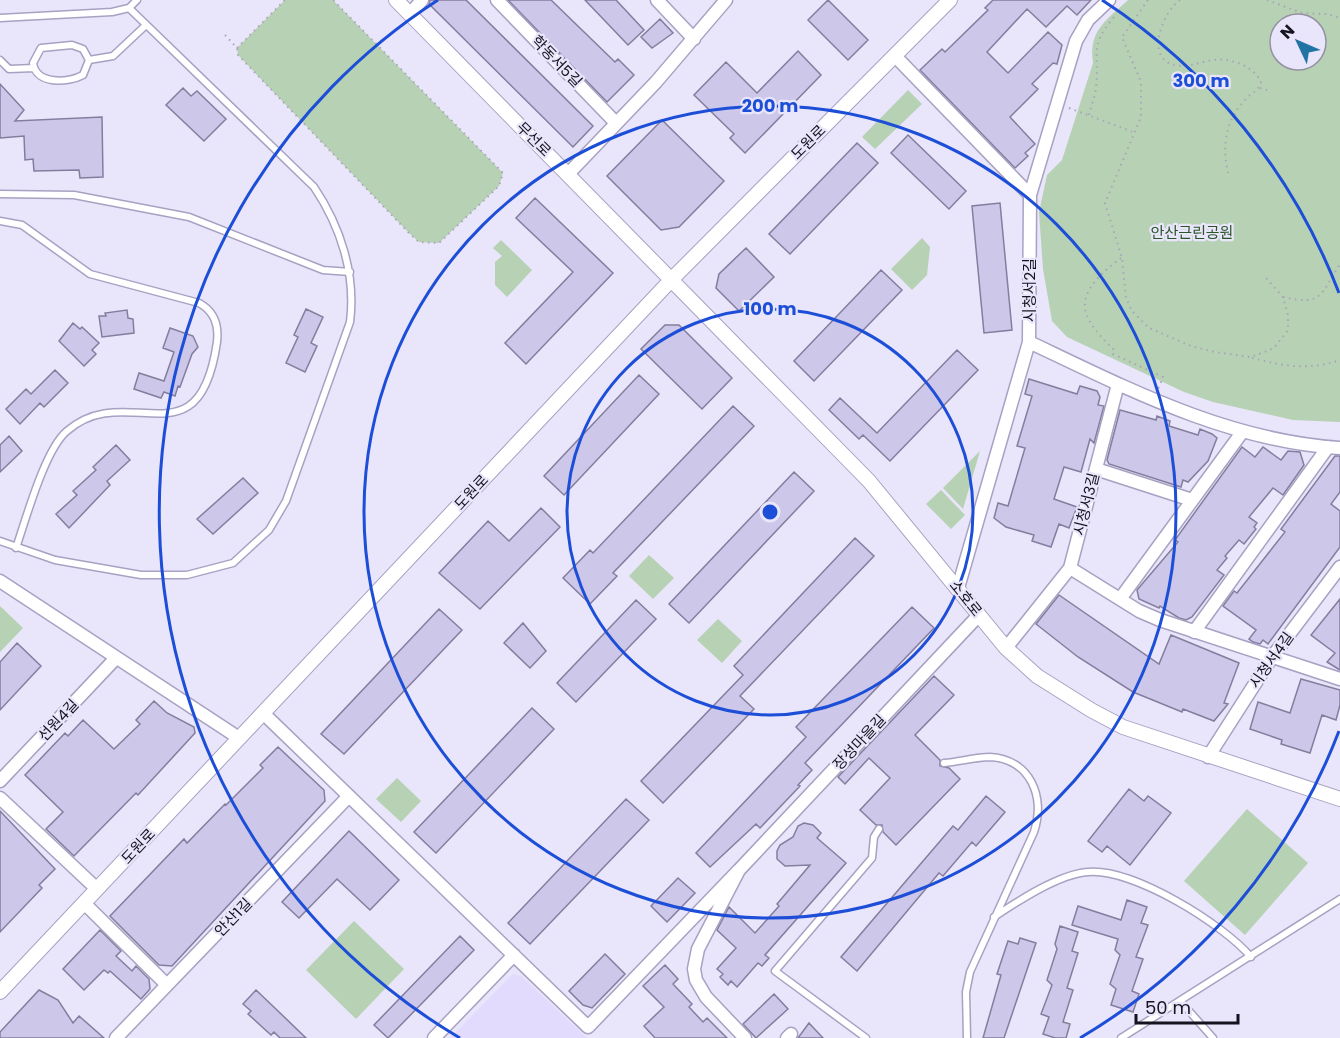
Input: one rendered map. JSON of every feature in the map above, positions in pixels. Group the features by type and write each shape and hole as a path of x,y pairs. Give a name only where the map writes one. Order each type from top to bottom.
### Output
{"street":[{"name":"무선로","path":"396,0 672,279"},
{"path":"410,14 422,0"},
{"name":"학동서5길","path":"497,0 616,123"},
{"path":"657,0 694,39"},
{"path":"568,174 694,39 726,0"},
{"name":"도원로","path":"0,992 672,279 950,0"},
{"name":"시청서2길","path":"958,588 1029,342 1030,195 1076,41 1088,20 1106,2"},
{"path":"895,56 1030,195"},
{"name":"소호로","path":"672,279 869,481 1006,648 1037,676 1123,727 1340,799"},
{"path":"1029,342 1173,409 1243,431 1334,447 1194,632"},
{"name":"시청서3길","path":"1070,568 1118,384"},
{"path":"1120,599 1243,431"},
{"path":"1096,469 1192,500"},
{"name":"시청서4길","path":"1208,757 1272,657 1340,567"},
{"path":"1006,648 1070,568 1120,599 1160,620 1340,679"},
{"path":"0,581 240,738"},
{"name":"장성마을길","path":"514,955 588,1027 979,615"},
{"name":"선원4길","path":"0,781 116,658"},
{"path":"263,713 514,955 434,1038"},
{"name":"안산1길","path":"116,1038 349,796"},
{"path":"0,798 97,889"},
{"name":"장성마을길","path":"738,870 698,950 694,969 696,980 706,997 745,1038"},
{"path":"84,903 167,985"}],"lane":[{"path":"0,18 103,13 129,8 137,0"},
{"path":"0,542 80,566 169,576 201,573 233,563 269,530 286,501 350,322 352,304 350,272 334,224 314,187 129,8"},
{"path":"89,60 107,58 117,53 146,25"},
{"path":"78,46 89,60 88,69 81,77 46,80 34,68 34,57 45,47 78,46"},
{"path":"0,60 9,69 34,68"},
{"path":"0,194 74,195 189,217 323,270 350,272"},
{"path":"0,221 22,225 90,274 193,300 210,310 218,335 208,376 197,400 188,408 176,413 151,415 104,411 92,414 65,432 51,454 16,548"},
{"path":"944,764 986,757 1002,759 1023,770 1036,792 1039,808 1037,823 970,972 966,992 967,1038"},
{"path":"866,1038 775,971 873,858 874,837 879,829"},
{"path":"994,917 1026,897 1064,879 1081,873 1096,872 1156,889 1239,942 1251,957"},
{"path":"1121,1038 1340,899"},
{"path":"1181,1002 1213,1038"}],"path":[{"path":"237,48 285,0"},
{"path":"225,35 237,48 238,55 408,232 419,242 439,243 499,186 503,173 333,0"},
{"path":"1148,0 1122,37 1141,82 1141,117 1136,133 1109,189 1106,203 1122,258 1128,304 1143,323 1191,346 1296,368 1323,365 1340,360"},
{"path":"1180,0 1166,14 1161,27 1160,47 1168,61 1180,66 1215,60 1238,63 1258,76 1260,88"},
{"path":"1267,0 1302,13 1327,14 1340,18"},
{"path":"1089,115 1096,88 1097,42 1114,17 1106,2"},
{"path":"1260,88 1270,91"},
{"path":"1228,173 1224,150 1229,126 1244,100 1260,88"},
{"path":"1073,110 1136,133"},
{"path":"1122,258 1094,282 1085,303 1086,314 1090,323 1114,350 1113,354 1163,376 1161,381"},
{"path":"1283,297 1301,301 1314,300 1325,290 1340,264"},
{"path":"1250,357 1270,350 1285,335 1289,323 1283,297 1266,279"}],"shaded area":[{"path":"513,974 521,976 587,1038 450,1038"}],"green space":[{"path":"285,0 333,0 503,173 499,186 439,243 419,242 409,233 238,55 237,48"},
{"name":"안산근린공원","path":"1128,0 1340,0 1340,422 1293,420 1213,402 1184,392 1067,337 1052,321 1043,269 1039,212 1047,175 1062,160 1093,63 1093,42 1106,20"},
{"path":"908,90 922,104 875,149 862,137"},
{"path":"922,238 930,247 927,275 912,290 891,269"},
{"path":"501,240 532,270 507,297 495,285 495,262 502,256 493,248"},
{"path":"980,451 963,509 943,488"},
{"path":"941,490 965,515 951,529 926,504"},
{"path":"649,555 674,578 653,599 629,576"},
{"path":"0,606 23,628 0,652"},
{"path":"718,619 742,641 722,663 697,640"},
{"path":"397,778 421,801 401,822 376,799"},
{"path":"1247,809 1308,863 1245,935 1184,881"},
{"path":"354,921 404,969 356,1019 306,970"}],"building":[{"path":"430,0 466,0 593,126 573,147 429,4"},
{"path":"508,0 551,0 615,62 618,59 634,75 607,102"},
{"path":"585,0 616,0 644,30 628,45"},
{"path":"828,0 868,40 848,60 808,20"},
{"path":"993,0 1091,0 1077,15 1067,6 1046,27 1027,9 987,52 1008,73 1048,32 1062,45 1057,64 1053,63 1032,84 1038,89 1010,117 1035,144 1025,153 1028,156 1015,168 920,70 942,49 945,52 988,10 985,8"},
{"path":"660,19 673,33 652,48 641,37"},
{"path":"798,51 821,75 745,153 730,138 734,134 694,95 726,62 757,93"},
{"path":"0,84 24,110 15,121 102,117 103,177 80,178 79,170 34,171 33,159 25,160 24,136 0,138"},
{"path":"183,88 191,96 197,91 226,119 204,141 166,105"},
{"path":"662,120 724,181 679,227 661,230 607,176"},
{"path":"908,135 966,191 949,209 891,153"},
{"path":"857,143 878,163 790,254 769,234"},
{"path":"535,198 613,273 526,364 505,343 573,272 516,218"},
{"path":"1000,203 1012,330 984,333 972,206"},
{"path":"746,248 774,277 739,311 716,288 719,274"},
{"path":"881,270 902,290 814,381 794,361"},
{"path":"306,309 323,317 311,343 317,346 305,372 286,363 298,337 294,335"},
{"path":"127,310 128,318 133,319 134,333 102,337 99,316"},
{"path":"73,323 80,329 82,327 99,343 92,350 96,354 84,366 59,341"},
{"path":"665,325 679,325 732,378 702,409 641,349"},
{"path":"170,328 193,336 198,347 192,354 175,396 164,392 161,398 134,389 139,373 164,381 174,352 163,348"},
{"path":"957,350 978,370 890,461 863,435 859,439 829,410 840,398 877,433"},
{"path":"55,370 68,383 44,407 40,403 20,424 6,409 26,389 31,394"},
{"path":"639,375 659,394 564,495 544,476"},
{"path":"1029,379 1077,394 1080,386 1097,391 1100,397 1098,405 1104,406 1094,443 1090,439 1081,472 1064,467 1054,499 1077,507 1069,528 1059,524 1051,547 1032,541 1034,535 1006,527 994,518 998,503 1008,506 1025,448 1017,446 1032,396 1025,394"},
{"path":"733,406 754,426 613,573 617,576 590,604 563,578 590,550 593,553"},
{"path":"1120,410 1156,420 1157,416 1170,421 1169,426 1198,435 1200,429 1212,434 1217,438 1208,461 1188,482 1183,480 1181,487 1109,464 1107,460"},
{"path":"9,436 22,451 0,472 0,445"},
{"path":"116,445 130,460 107,481 110,485 69,528 56,514 77,495 73,491 96,470 93,467"},
{"path":"1242,447 1255,457 1263,447 1281,460 1288,451 1300,452 1304,465 1283,495 1273,488 1249,517 1257,523 1254,527 1256,529 1244,544 1239,540 1225,556 1227,558 1217,570 1224,575 1192,617 1186,620 1179,618 1160,606 1159,608 1139,599 1137,590 1178,542 1175,540"},
{"path":"1335,456 1340,456 1340,492 1331,504 1340,511 1340,547 1268,644 1263,640 1260,644 1253,642 1249,639 1256,630 1223,606 1234,591 1237,593 1285,532 1281,529"},
{"path":"794,472 814,491 689,623 669,604"},
{"path":"243,478 258,493 213,534 197,519"},
{"path":"541,508 560,527 480,609 439,573 488,521 509,541"},
{"path":"855,538 874,556 740,696 754,709 663,803 641,781 743,675 734,666"},
{"path":"1059,595 1159,664 1171,635 1239,663 1224,703 1228,704 1214,721 1183,709 1182,712 1133,692 1078,657 1036,624"},
{"path":"1340,599 1340,670 1327,662 1335,653 1311,635"},
{"path":"636,600 656,619 576,702 557,683"},
{"path":"912,607 934,628 805,763 812,770 798,785 800,786 760,828 756,824 710,867 696,853 806,737 796,727"},
{"path":"439,609 462,630 344,754 321,734"},
{"path":"523,623 546,651 530,668 504,643"},
{"path":"17,643 41,666 0,710 0,662"},
{"path":"934,676 954,695 915,735 940,760 940,766 949,768 960,779 896,845 883,832 882,825 876,825 860,810 890,778 869,758 845,784 838,777"},
{"path":"1301,679 1340,690 1340,705 1336,720 1322,715 1310,753 1281,744 1282,740 1250,729 1258,702 1290,713"},
{"path":"154,701 167,713 194,727 195,733 138,795 136,793 74,856 46,829 63,812 25,775 65,733 68,736 83,720 114,749 140,724 136,720"},
{"path":"532,708 554,729 436,853 414,832"},
{"path":"278,747 324,790 325,801 172,966 159,965 110,916 184,839 187,843 263,768 260,765"},
{"path":"1129,789 1144,801 1148,796 1171,813 1130,865 1107,846 1102,852 1088,841"},
{"path":"986,796 1005,812 976,846 972,842 943,876 939,873 857,971 841,957 953,826 958,830"},
{"path":"626,799 649,820 530,944 508,923"},
{"path":"0,811 55,869 39,885 42,888 0,932"},
{"path":"804,823 813,825 821,833 817,838 846,863 765,955 769,958 762,966 758,963 737,987 731,981 728,985 720,977 723,974 717,969 736,948 717,930 729,907 755,933 779,906 777,904 810,865 785,866 777,859 780,845 793,837 798,826"},
{"path":"349,831 399,880 370,910 337,879 299,918 282,902"},
{"path":"678,878 695,893 667,922 651,906"},
{"path":"1127,900 1147,907 1141,923 1148,925 1136,957 1143,959 1132,991 1139,994 1133,1012 1111,1005 1116,989 1110,984 1120,955 1115,950 1118,939 1072,925 1078,906 1121,920"},
{"path":"1060,926 1078,932 1072,951 1078,953 1067,988 1073,990 1063,1022 1070,1024 1066,1038 1055,1038 1043,1034 1049,1017 1041,1014 1052,985 1047,980 1057,949 1055,944"},
{"path":"100,930 121,951 116,956 132,971 136,966 149,979 150,989 141,999 110,971 108,973 104,970 84,990 63,969"},
{"path":"460,936 474,950 388,1038 374,1025"},
{"path":"1020,938 1036,943 1004,1038 983,1038 1001,975 997,974 1008,941 1018,944"},
{"path":"605,954 625,974 592,1008 583,1005 569,991"},
{"path":"665,965 678,979 673,984 692,1004 689,1007 703,1022 707,1018 727,1038 655,1038 644,1026 664,1007 643,986"},
{"path":"39,990 58,1000 73,1023 79,1016 104,1038 0,1038 0,1032"},
{"path":"256,990 306,1038 280,1038 274,1032 271,1035 248,1014 251,1011 243,1004"},
{"path":"774,994 788,1009 756,1038 743,1024"},
{"path":"809,1023 823,1038 798,1038"}]}
